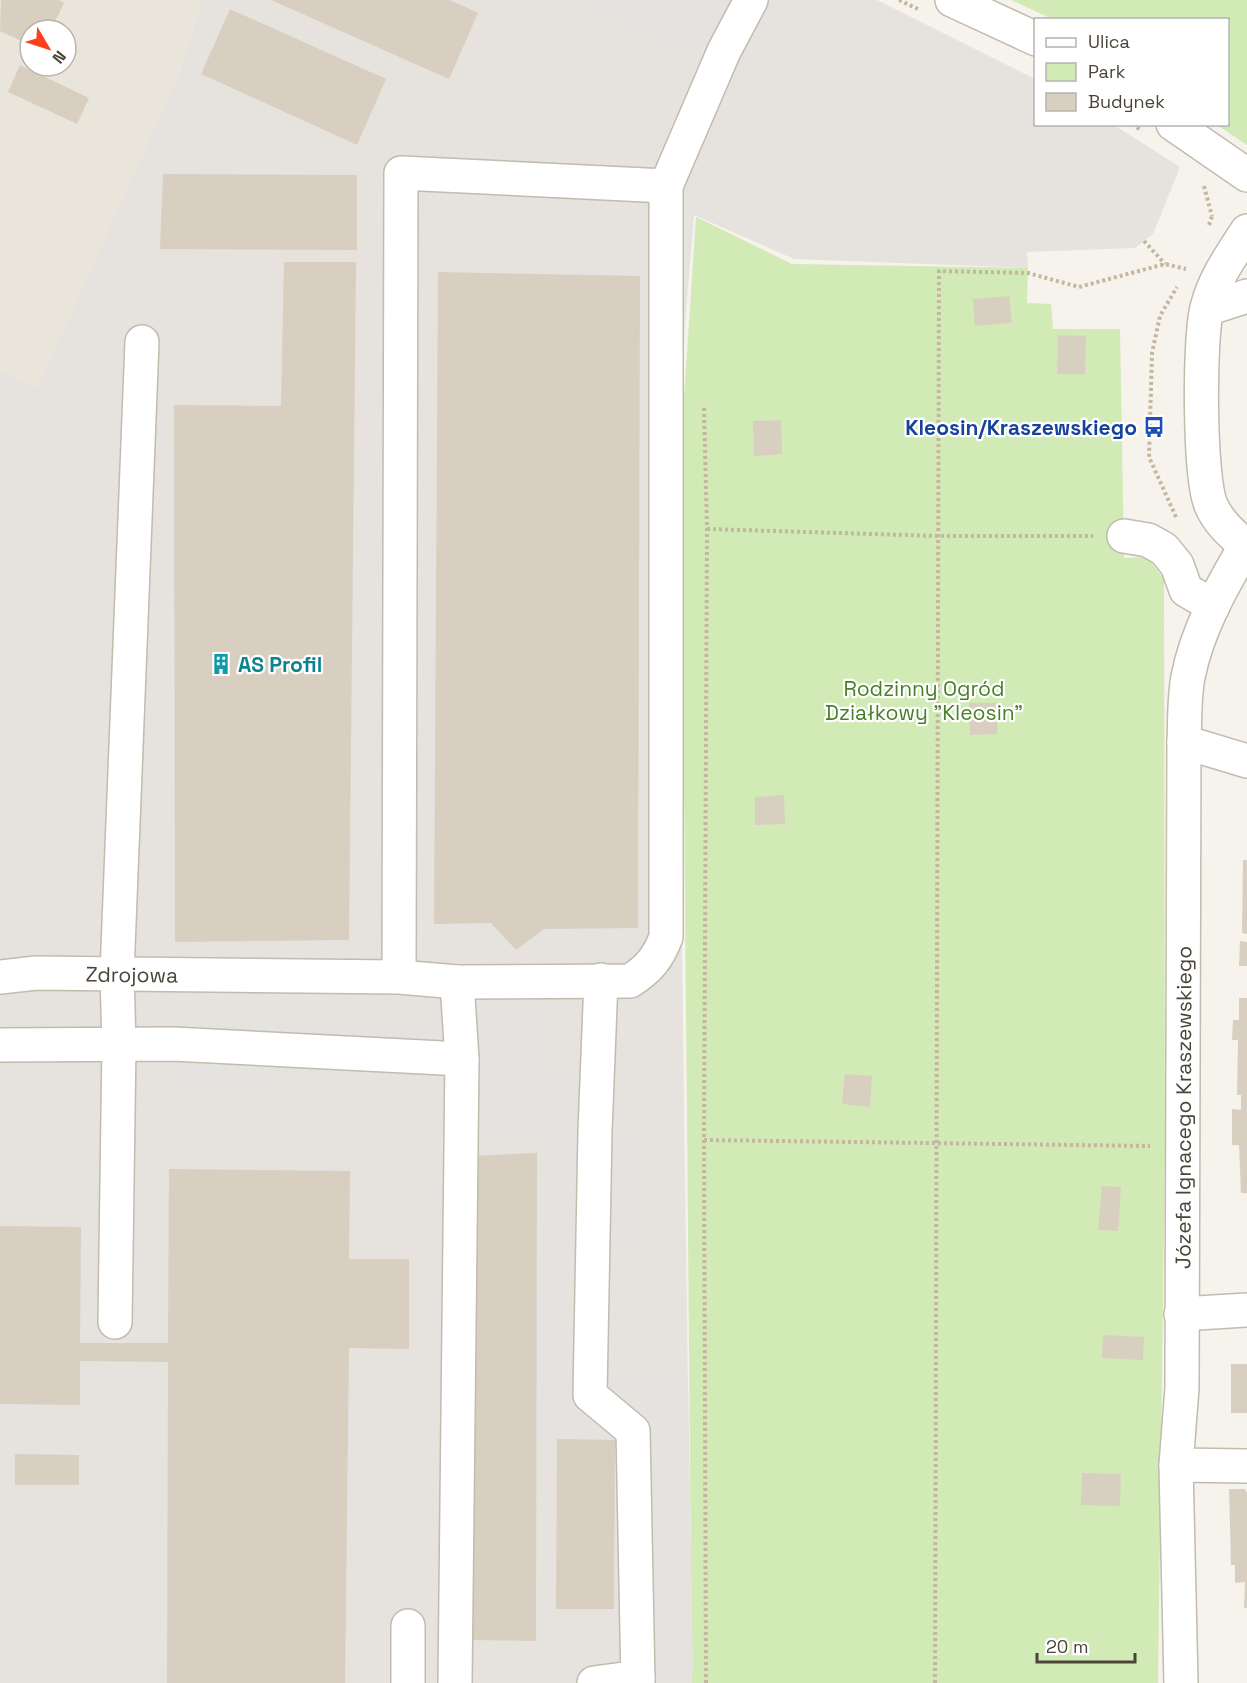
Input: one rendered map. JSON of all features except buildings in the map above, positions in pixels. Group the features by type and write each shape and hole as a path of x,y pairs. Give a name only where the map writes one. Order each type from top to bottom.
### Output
{"street":[{"path":"399,977 401,173 666,186 724,51 751,0"},
{"path":"952,0 1034,39"},
{"path":"1176,126 1247,175"},
{"name":"Zdrojowa","path":"0,977 36,973 399,977 457,982 630,981 647,970 659,956 666,937 666,186"},
{"name":"Józefa Ignacego Kraszewskiego","path":"1181,1683 1176,1465 1182,1388 1184,742 1188,677 1200,636 1213,606 1246,545 1222,524 1210,505 1204,480 1202,342 1206,309 1218,275 1247,231"},
{"path":"1206,309 1247,296"},
{"path":"115,1322 117,974 142,342"},
{"path":"1124,536 1148,540 1164,549 1177,565 1186,590 1213,606"},
{"path":"1184,742 1247,761"},
{"path":"594,1683 638,1680 633,1431 590,1395 601,980"},
{"path":"455,1683 462,1059 457,982"},
{"path":"0,1045 173,1044 462,1059"},
{"path":"1181,1314 1247,1310"},
{"path":"1176,1465 1247,1466"},
{"path":"408,1626 408,1683"}],"path":[{"path":"1144,241 1165,264"},
{"path":"935,1683 939,271 1028,273 1079,287 1165,264 1218,275"},
{"path":"704,408 707,529 704,1140 706,1683"},
{"path":"707,529 938,536 1124,536"},
{"path":"704,1140 1182,1146"}],"shaded area":[{"path":"0,0 202,0 181,68 37,388 0,371"},
{"path":"202,0 877,0 1034,78 1034,126 1116,126 1180,167 1153,234 1135,248 1027,252 1028,268 794,259 694,215 675,444 692,1683 0,1683 0,371 37,388 181,68"},
{"path":"581,0 773,0 733,72"},
{"path":"459,1013 547,1014 546,1074 595,1073 595,1131 635,1131 635,1249 595,1247 593,1374 688,1378 693,1674 638,1677 633,1431 638,1395 591,1395 588,1434 537,1435 537,1188 544,1165 545,1136 461,1134"},
{"path":"433,1017 438,1074 180,1081 182,1022"}],"green space":[{"path":"1011,0 1247,0 1247,145 1218,126 1229,126 1229,18 1050,18"},
{"name":"Rodzinny Ogród Działkowy \"Kleosin\"","path":"696,217 792,264 1028,268 1027,303 1051,304 1053,329 1120,329 1124,558 1147,557 1164,579 1165,1147 1158,1683 692,1683 681,443"}],"place":[{"name":"Kleosin/Kraszewskiego","path":"1154,427"},
{"name":"AS Profil","path":"221,664"}]}
